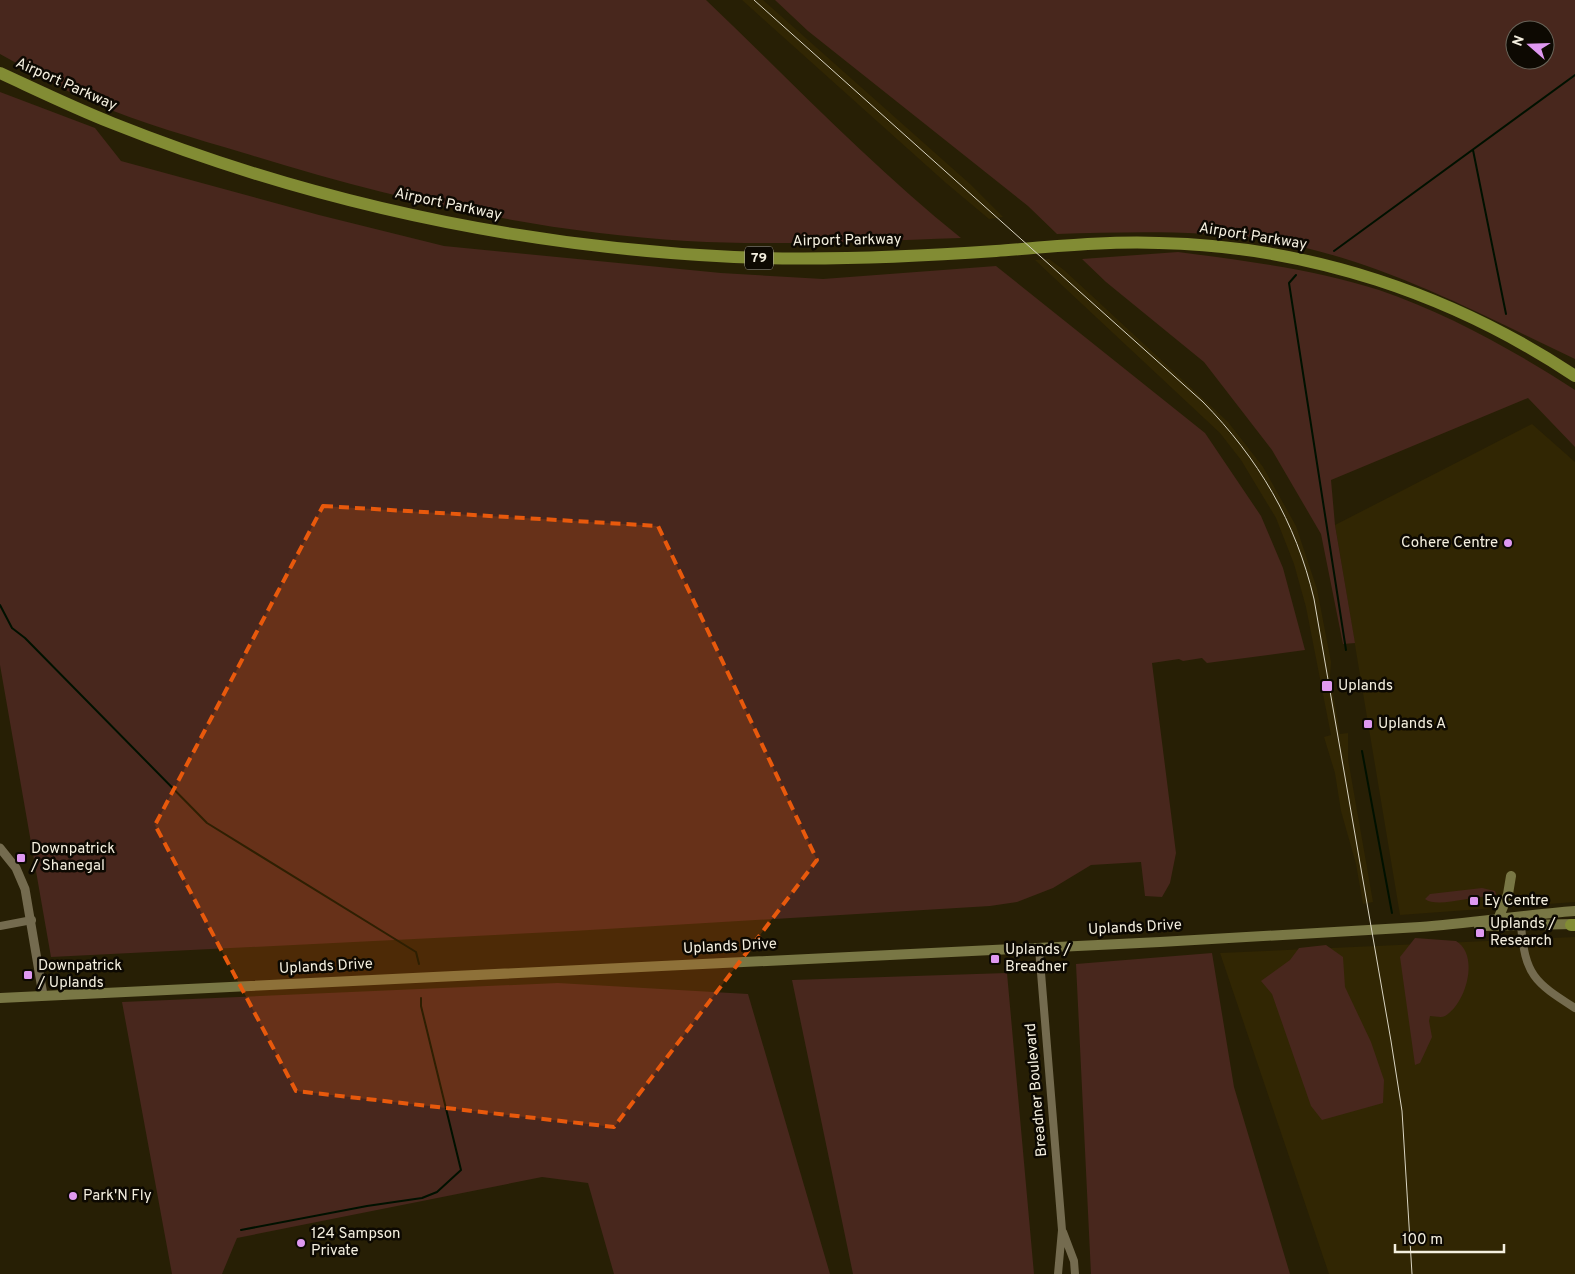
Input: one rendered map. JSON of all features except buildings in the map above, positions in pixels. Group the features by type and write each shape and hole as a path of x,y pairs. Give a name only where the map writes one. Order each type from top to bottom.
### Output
{"highway":[{"name":"Airport Parkway","path":"0,73 117,125 250,172 390,210 542,239 629,249 787,259 880,258 1119,243 1196,244 1261,252 1353,272 1424,295 1499,331 1575,376"}],"main road":[{"path":"1499,917 1508,894 1511,876"},
{"name":"Uplands Drive","path":"1462,924 1499,917 1575,911"},
{"name":"Uplands Drive","path":"0,998 1039,948 1462,924 1574,925"}],"street":[{"path":"0,848 21,878 32,920 43,995"},
{"path":"0,926 32,920"},
{"path":"1521,925 1526,959 1533,975 1543,988 1575,1008"},
{"name":"Breadner Boulevard","path":"1039,948 1062,1230 1058,1274"},
{"name":"Breadner Boulevard","path":"1062,1230 1074,1262 1075,1274"}],"highlighted area":[{"path":"323,506 658,526 817,860 614,1127 296,1091 155,825"}],"shaded area":[{"path":"0,0 706,0 862,152 961,238 790,243 687,241 574,230 518,221 408,198 298,169 187,136 81,98 0,54"},
{"path":"742,0 763,0 970,184 1003,217 989,219 946,183"},
{"path":"775,0 1575,0 1575,359 1422,287 1343,258 1303,247 1236,236 1134,232 1057,234 1028,206 808,31"},
{"path":"0,92 95,128 121,161 319,215 444,246 721,273 823,279 996,266 1205,433 1261,516 1283,568 1305,650 1207,663 1202,658 1152,663 1176,853 1170,883 1162,897 1145,896 1141,862 1091,865 1053,888 1017,902 990,906 573,931 51,957 0,665"},
{"path":"1178,252 1280,266 1330,276 1404,299 1455,321 1505,347 1575,390 1575,447 1528,398 1331,480 1335,525 1355,643 1343,644 1321,534 1272,450 1204,362 1106,282 1082,259"},
{"path":"1049,259 1064,270 1228,422 1263,467 1296,526 1317,589 1331,662 1330,676 1340,734 1348,733 1348,759 1373,902 1363,904 1356,864 1341,811 1335,773 1324,737 1331,735 1306,607 1294,564 1276,518 1241,460 1220,433 1035,260"},
{"path":"1532,424 1575,462 1575,902 1400,915 1335,525"},
{"path":"1482,888 1495,891 1496,894 1494,897 1477,897 1448,902 1431,902 1425,899 1430,894"},
{"path":"1575,937 1575,1274 1329,1274 1220,953"},
{"path":"1415,938 1456,941 1463,948 1469,968 1464,991 1452,1010 1443,1017 1430,1016 1432,1037 1420,1063 1415,1065 1400,957"},
{"path":"1326,945 1343,957 1345,987 1371,1042 1384,1080 1383,1103 1322,1120 1311,1106 1272,994 1261,981 1290,960 1299,948"},
{"path":"1212,953 1234,1087 1290,1274 1091,1274 1076,964"},
{"path":"1007,973 1034,1274 853,1274 792,980"},
{"path":"558,983 748,994 830,1274 614,1274 588,1183 542,1177 237,1238 222,1274 172,1274 122,1002"}],"waterway":[{"path":"1334,251 1575,75"},
{"path":"1473,150 1506,314"},
{"path":"1296,275 1289,283 1346,650"},
{"path":"0,605 12,628 25,638 207,823 416,952 419,964"},
{"path":"1362,751 1392,913"},
{"path":"241,1230 367,1206 422,1198 437,1192 461,1170 421,1006 421,998"}],"tram line":[{"path":"754,0 1203,402 1223,423 1258,469 1285,518 1297,544 1314,599 1391,1041 1402,1111 1412,1274"}],"place":[{"name":"Cohere Centre","path":"1508,543"},
{"name":"Uplands","path":"1327,686"},
{"name":"Uplands A","path":"1368,724"},
{"name":"Downpatrick / Shanegal","path":"21,858"},
{"name":"Ey Centre","path":"1474,901"},
{"name":"Uplands / Research","path":"1480,933"},
{"name":"Uplands / Breadner","path":"995,959"},
{"name":"Downpatrick / Uplands","path":"28,975"},
{"name":"Park'N Fly","path":"73,1196"},
{"name":"124 Sampson Private","path":"301,1243"}]}
